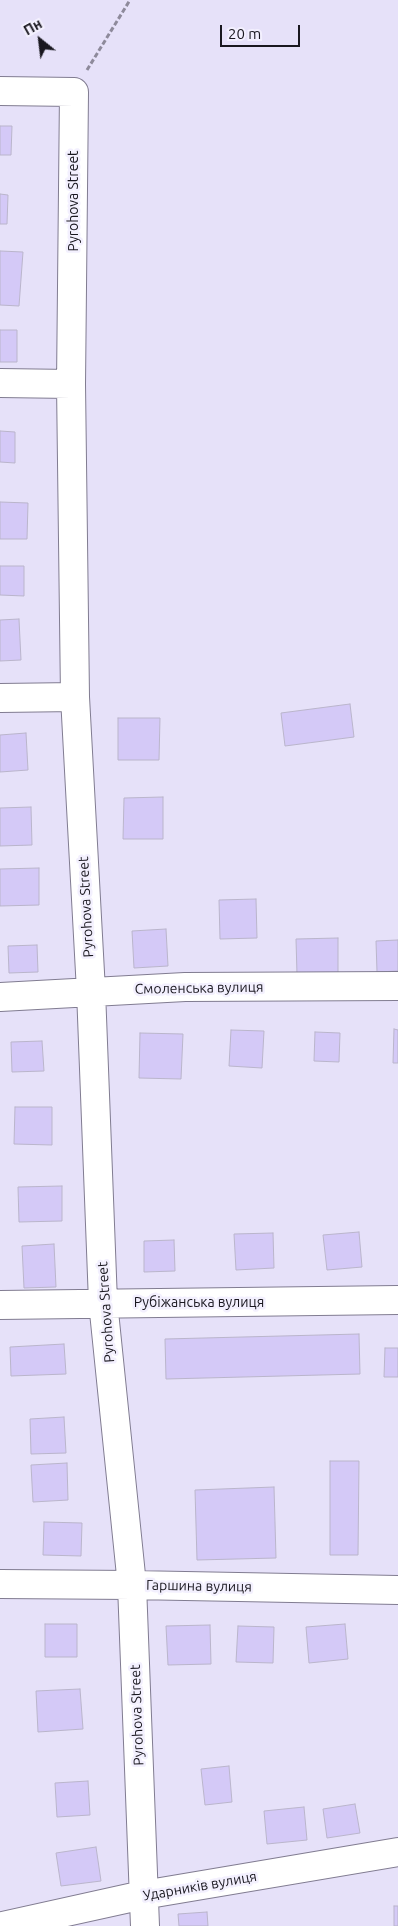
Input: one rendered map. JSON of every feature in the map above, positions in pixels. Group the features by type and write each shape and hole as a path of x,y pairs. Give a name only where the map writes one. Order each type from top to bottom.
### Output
{"street":[{"path":"0,92 74,92"},
{"name":"Pyrohova Street","path":"74,92 71,384 75,697 91,991 103,1302 132,1585 144,1926"},
{"path":"0,383 71,384"},
{"path":"0,698 75,697"},
{"name":"Смоленська вулиця","path":"0,997 184,987 398,986"},
{"name":"Рубіжанська вулиця","path":"0,1305 103,1302 398,1300"},
{"name":"Гаршина вулиця","path":"0,1584 398,1590"},
{"name":"Ударників вулиця","path":"3,1926 143,1895 398,1852"}],"path":[{"path":"74,92 130,0"}],"building":[{"path":"0,126 12,126 11,155 0,155"},
{"path":"0,194 8,195 7,224 0,224"},
{"path":"0,251 23,252 19,306 0,305"},
{"path":"0,330 17,330 17,362 0,362"},
{"path":"0,431 15,432 15,463 0,462"},
{"path":"0,502 28,503 27,539 0,539"},
{"path":"0,566 24,566 24,596 0,595"},
{"path":"19,619 21,660 0,661 0,620"},
{"path":"350,704 354,737 285,746 281,713"},
{"path":"118,718 160,718 159,760 118,760"},
{"path":"26,733 28,770 0,772 0,735"},
{"path":"163,797 163,839 123,839 124,798"},
{"path":"31,807 32,845 0,846 0,808"},
{"path":"39,868 39,905 0,906 0,869"},
{"path":"256,899 257,938 220,939 219,900"},
{"path":"166,929 168,966 134,968 132,931"},
{"path":"338,938 338,974 297,975 296,939"},
{"path":"398,940 398,971 377,972 376,941"},
{"path":"37,945 38,972 9,973 8,946"},
{"path":"394,1029 398,1030 398,1063 393,1063"},
{"path":"231,1030 264,1031 262,1068 229,1066"},
{"path":"315,1032 340,1033 339,1062 314,1061"},
{"path":"140,1033 183,1034 181,1079 139,1078"},
{"path":"42,1041 44,1071 12,1072 11,1042"},
{"path":"15,1107 52,1107 52,1145 14,1144"},
{"path":"62,1186 62,1221 19,1222 18,1187"},
{"path":"359,1232 362,1267 327,1270 323,1235"},
{"path":"273,1233 274,1268 236,1270 234,1234"},
{"path":"174,1240 175,1271 144,1272 144,1241"},
{"path":"54,1244 56,1287 24,1288 22,1246"},
{"path":"359,1334 360,1374 166,1379 165,1339"},
{"path":"64,1344 66,1374 11,1376 10,1347"},
{"path":"385,1348 398,1348 398,1377 384,1377"},
{"path":"64,1417 66,1453 31,1454 30,1419"},
{"path":"330,1461 359,1461 358,1555 330,1555"},
{"path":"67,1463 68,1500 33,1502 31,1465"},
{"path":"274,1487 276,1558 197,1560 195,1490"},
{"path":"44,1522 82,1523 81,1556 43,1555"},
{"path":"45,1624 77,1624 77,1657 45,1657"},
{"path":"345,1624 348,1659 309,1663 306,1627"},
{"path":"210,1625 211,1664 168,1665 166,1626"},
{"path":"238,1626 274,1627 273,1663 236,1662"},
{"path":"80,1689 83,1729 38,1732 36,1691"},
{"path":"229,1766 232,1802 205,1805 201,1769"},
{"path":"88,1781 90,1815 57,1817 55,1783"},
{"path":"355,1804 360,1833 327,1838 323,1809"},
{"path":"304,1807 307,1840 267,1844 264,1811"},
{"path":"96,1847 101,1881 61,1886 56,1853"},
{"path":"394,1906 398,1906 398,1926 394,1926"},
{"path":"207,1912 208,1926 179,1926 178,1914"}]}
